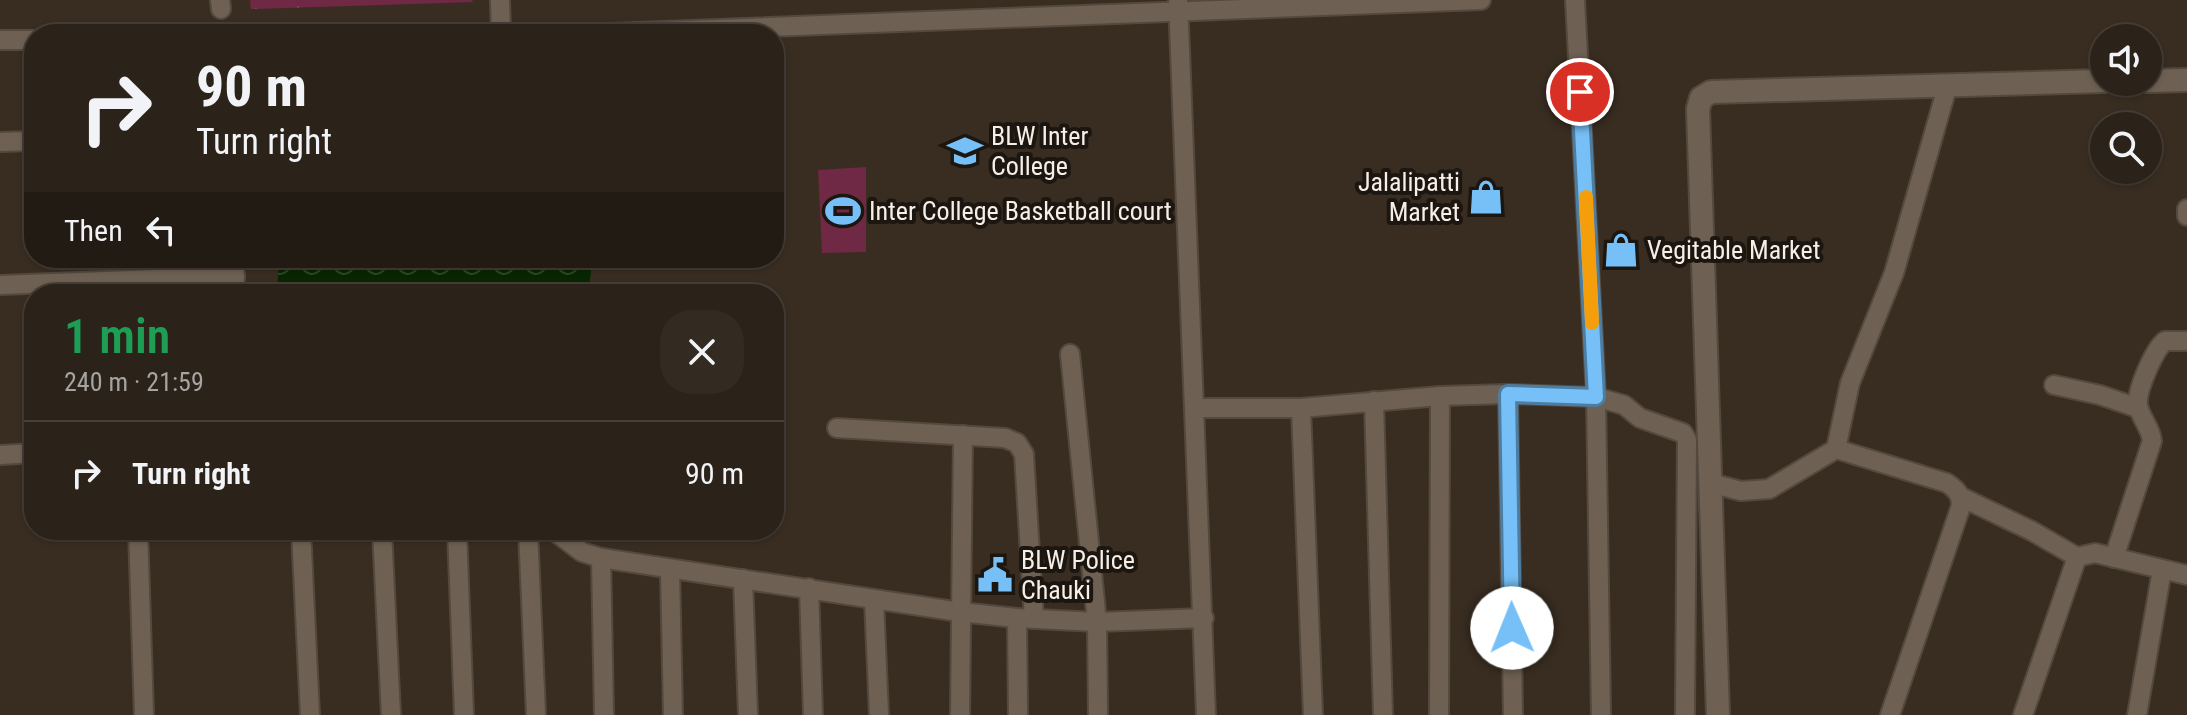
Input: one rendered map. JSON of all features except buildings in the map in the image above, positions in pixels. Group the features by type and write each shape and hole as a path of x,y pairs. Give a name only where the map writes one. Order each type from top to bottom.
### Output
{"street":[{"path":"500,0 501,24"},
{"path":"784,25 1178,7 1481,0"},
{"path":"1575,0 1596,397 1601,715"},
{"path":"1178,7 1206,715"},
{"path":"0,40 24,40"},
{"path":"2162,81 2187,80"},
{"path":"1718,715 1698,109 1701,98 1711,92 2090,81"},
{"path":"1710,483 1741,491 1769,489 1836,449 1850,383 1894,273 1948,84"},
{"path":"0,142 24,141"},
{"path":"2187,209 2187,216"},
{"path":"26,284 235,276"},
{"path":"0,285 24,284"},
{"path":"2114,558 2152,441 2151,432 2138,408 2143,382 2158,347 2165,341 2187,341"},
{"path":"1070,354 1097,622 1098,715"},
{"path":"2054,385 2100,395 2138,408"},
{"path":"1195,408 1301,408 1440,396 1508,394 1596,397 1624,405 1640,418 1683,433 1687,440 1685,715"},
{"path":"1508,394 1513,715"},
{"path":"1439,715 1440,396"},
{"path":"1374,401 1383,715"},
{"path":"1301,408 1313,715"},
{"path":"837,428 1005,438 1017,443 1024,454 1026,618 1018,715"},
{"path":"960,715 963,435"},
{"path":"1836,449 1947,483 1957,489 1961,497 1961,506 1890,715"},
{"path":"0,455 24,454"},
{"path":"1961,497 2032,531 2077,557 2095,553 2187,575"},
{"path":"138,540 144,715"},
{"path":"301,540 310,715"},
{"path":"382,540 391,715"},
{"path":"457,540 464,715"},
{"path":"528,540 536,715"},
{"path":"566,540 582,552 601,558 960,612 1097,622 1204,618"},
{"path":"2023,715 2077,557"},
{"path":"601,558 604,715"},
{"path":"670,569 673,715"},
{"path":"2137,715 2162,570"},
{"path":"743,579 748,715"},
{"path":"809,588 813,715"},
{"path":"874,600 879,715"}],"green space":[{"path":"250,0 472,0 473,2 251,9"},
{"name":"Inter College Basketball court","path":"866,167 866,252 822,253 818,170"}],"water":[{"path":"278,268 592,268 589,284 278,284"}],"slow traffic":[{"path":"1586,197 1592,323"}],"place":[{"name":"BLW Inter College","path":"965,151"},
{"name":"Jalalipatti Market","path":"1486,197"},
{"name":"Inter College Basketball court","path":"843,211"},
{"name":"Vegitable Market","path":"1621,250"},
{"name":"BLW Police Chauki","path":"995,575"}],"route":[{"path":"1512,628 1508,394 1596,397 1580,92"}]}
